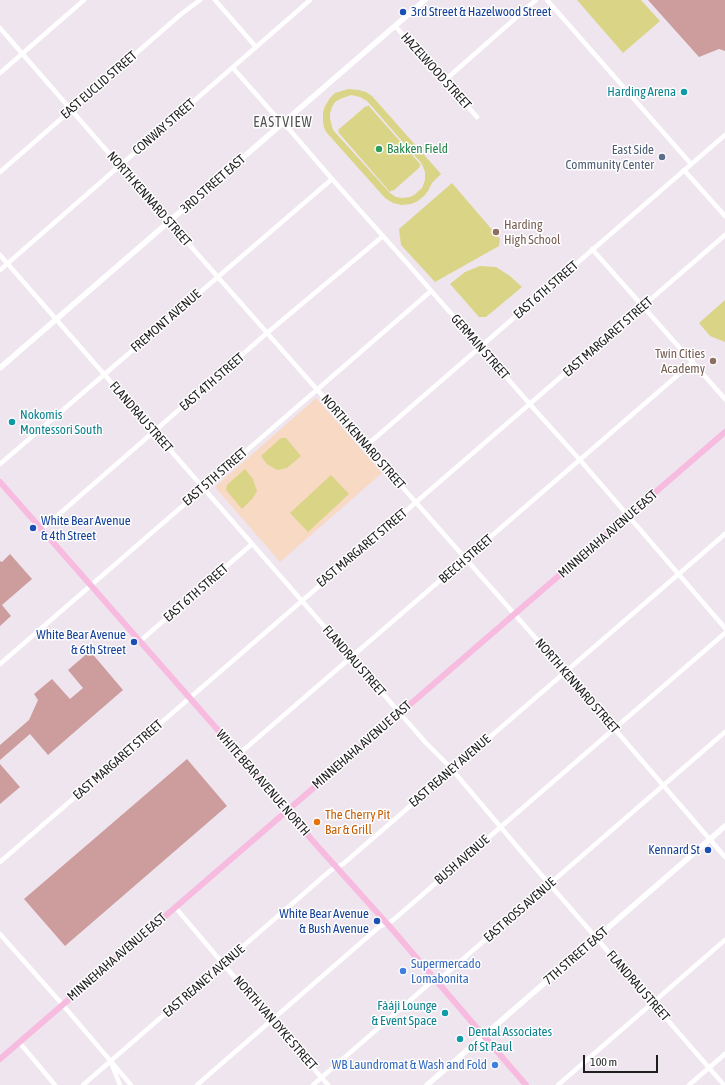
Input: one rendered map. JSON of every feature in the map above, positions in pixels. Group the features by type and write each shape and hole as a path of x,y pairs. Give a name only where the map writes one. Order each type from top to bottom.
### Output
{"main road":[{"name":"MINNEHAHA AVENUE EAST","path":"0,1059 725,432"},
{"name":"WHITE BEAR AVENUE NORTH","path":"0,482 239,754 526,1085"}],"street":[{"path":"0,73 84,0"},
{"name":"EAST EUCLID STREET","path":"0,172 180,15 200,0"},
{"path":"215,0 256,47"},
{"name":"CONWAY STREET","path":"0,270 310,0"},
{"name":"3RD STREET EAST","path":"0,368 425,0"},
{"path":"547,0 691,164"},
{"path":"444,81 534,1"},
{"name":"HAZELWOOD STREET","path":"395,26 477,117"},
{"name":"NORTH KENNARD STREET","path":"0,28 515,614 725,857"},
{"name":"GERMAIN STREET","path":"233,68 530,403 725,628"},
{"name":"EAST 6TH STREET","path":"367,445 725,135"},
{"path":"684,170 725,216"},
{"name":"FREMONT AVENUE","path":"0,464 332,179"},
{"name":"EAST MARGARET STREET","path":"0,862 725,235"},
{"name":"EAST 4TH STREET","path":"42,529 267,333 383,236"},
{"path":"592,249 725,399"},
{"name":"FLANDRAU STREET","path":"0,255 400,713 501,826 549,884 724,1085"},
{"name":"EAST 5TH STREET","path":"0,664 431,291"},
{"name":"BEECH STREET","path":"239,754 693,362"},
{"name":"EAST REANEY AVENUE","path":"83,1085 331,870 343,864 725,534"},
{"name":"EAST 6TH STREET","path":"140,642 252,544"},
{"name":"BUSH AVENUE","path":"197,1085 380,928 398,916 725,633"},
{"name":"EAST ROSS AVENUE","path":"313,1085 413,997 430,983 441,978 725,732"},
{"name":"7TH STREET EAST","path":"426,1085 725,826"},
{"name":"NORTH VAN DYKE STREET","path":"175,907 328,1085"},
{"path":"0,934 131,1085"},
{"path":"558,1085 725,940"},
{"path":"19,1042 55,1085"},
{"path":"689,1085 725,1054"},
{"path":"111,1061 120,1085"}],"shaded area":[{"path":"577,0 641,0 660,21 623,53"},
{"path":"648,0 725,0 725,51 719,49 699,57"},
{"path":"348,89 366,92 372,96 441,174 432,183 425,195 418,201 411,204 401,205 393,203 385,198 327,133 324,128 323,112 330,98 335,93","holes":["351,95 360,97 367,101 422,164 425,172 425,180 422,188 414,195 402,198 396,197 390,193 333,130 330,114 335,102"]},
{"name":"Bakken Field","path":"368,105 421,165 393,191 392,190 390,192 338,132 338,130"},
{"path":"452,183 500,239 499,246 435,282 401,245 399,229"},
{"path":"480,266 496,267 510,276 522,287 486,317 479,317 450,284 465,272"},
{"path":"725,300 725,342 710,336 699,323"},
{"path":"316,398 382,473 280,562 215,487"},
{"path":"281,438 286,438 301,456 287,468 277,470 267,464 261,456"},
{"path":"245,469 253,479 257,491 253,498 242,509 226,490 227,485"},
{"path":"331,475 349,494 308,532 290,513"},
{"path":"10,554 32,579 2,605 11,616 0,626 0,561 2,562"},
{"path":"90,651 123,690 48,755 30,734 0,760 0,745 29,720 38,700 34,694 52,679 70,699 83,688 68,670"},
{"path":"187,759 227,806 65,946 24,899"},
{"path":"0,764 20,787 0,804"}],"place":[{"name":"3rd Street & Hazelwood Street","path":"403,12"},
{"name":"Harding Arena","path":"684,92"},
{"name":"Bakken Field","path":"379,149"},
{"name":"East Side Community Center","path":"662,157"},
{"name":"Harding High School","path":"496,232"},
{"name":"Twin Cities Academy","path":"713,361"},
{"name":"Nokomis Montessori South","path":"12,422"},
{"name":"White Bear Avenue & 4th Street","path":"33,528"},
{"name":"White Bear Avenue & 6th Street","path":"134,642"},
{"name":"The Cherry Pit Bar & Grill","path":"317,822"},
{"name":"Kennard St","path":"708,850"},
{"name":"White Bear Avenue & Bush Avenue","path":"377,921"},
{"name":"Supermercado Lomabonita","path":"403,971"},
{"name":"Fàájì Lounge & Event Space","path":"445,1013"},
{"name":"Dental Associates of St Paul","path":"460,1039"},
{"name":"WB Laundromat & Wash and Fold","path":"495,1065"}],"district":[{"name":"EASTVIEW","path":"283,123"}]}
